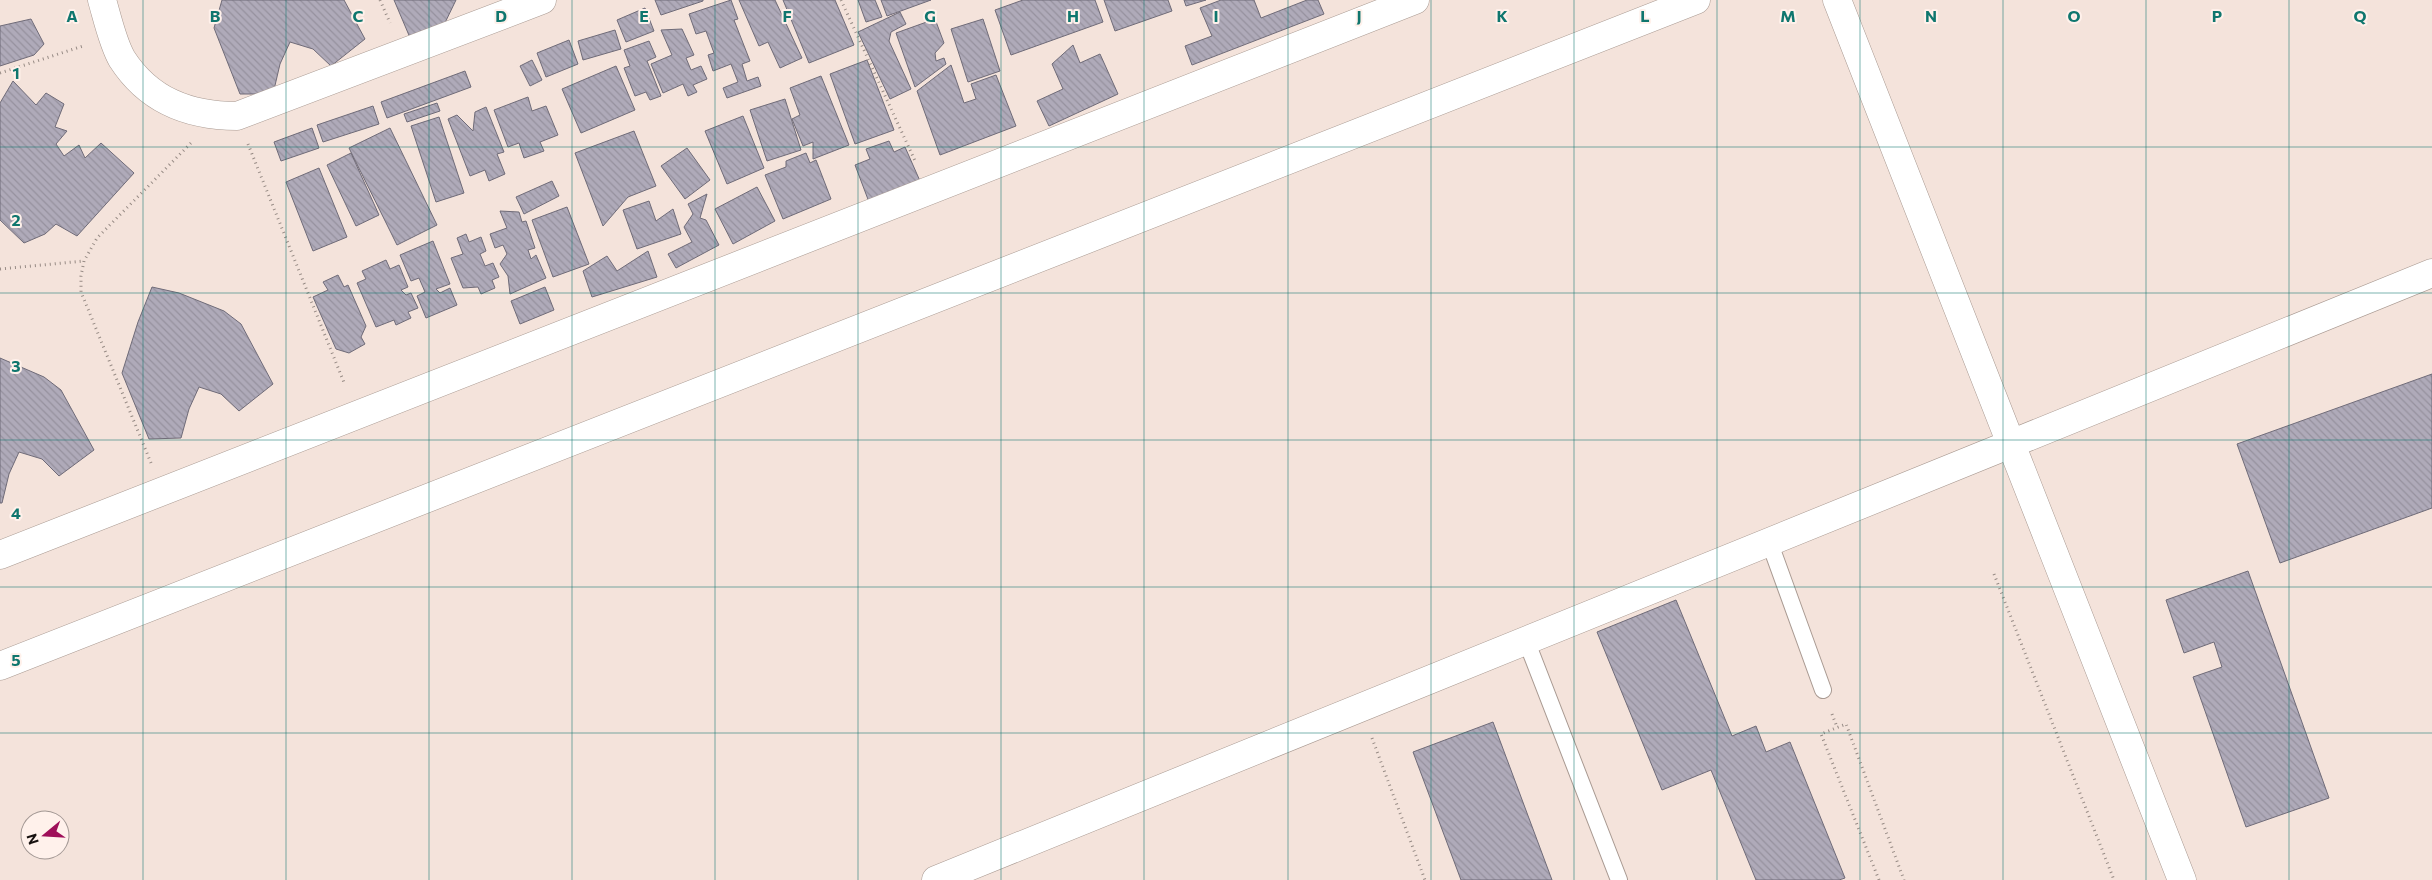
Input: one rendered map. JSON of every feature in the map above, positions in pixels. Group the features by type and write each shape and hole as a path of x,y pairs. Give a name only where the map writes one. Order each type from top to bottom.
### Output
{"street":[{"path":"102,0 121,58 146,88 178,108 227,116 542,0"},
{"path":"0,555 1415,0"},
{"path":"0,666 1696,0"},
{"path":"1837,0 2182,880"},
{"path":"936,880 2432,273"}],"lane":[{"path":"1769,541 1823,690"},
{"path":"1526,640 1619,880"}],"path":[{"path":"841,0 929,190"},
{"path":"0,73 114,36"},
{"path":"162,491 81,292 80,276 84,261 97,238 227,116 357,415"},
{"path":"0,269 84,261"},
{"path":"1994,574 2114,880"},
{"path":"1360,708 1425,880"},
{"path":"1879,880 1821,734 1846,724 1904,880"}],"building":[{"path":"222,0 344,0 365,39 331,66 313,49 290,42 280,64 273,94 240,94 214,28"},
{"path":"394,0 456,0 441,31 411,40"},
{"path":"655,0 703,0 703,1 661,15"},
{"path":"731,0 738,19 734,20 750,61 742,64 747,81 758,77 761,86 727,98 723,88 738,82 731,64 713,71 708,55 714,53 706,31 696,34 689,14"},
{"path":"739,0 775,0 802,58 780,68 768,42 759,46"},
{"path":"783,0 835,0 854,45 809,63"},
{"path":"858,0 875,0 882,17 866,22"},
{"path":"881,0 931,0 887,16"},
{"path":"1023,0 1095,0 1103,22 1011,55 995,10"},
{"path":"1104,0 1168,0 1172,11 1115,31"},
{"path":"1184,0 1206,0 1186,6"},
{"path":"1221,0 1254,0 1261,18 1307,0 1318,0 1324,14 1192,65 1185,46 1212,36 1200,8"},
{"path":"645,8 654,31 626,42 617,20"},
{"path":"900,12 906,24 891,32 889,41 911,89 890,99 858,32"},
{"path":"31,19 44,44 34,55 0,66 0,26"},
{"path":"935,19 944,43 935,53 936,61 944,58 946,64 915,87 896,33"},
{"path":"983,19 1000,71 968,82 951,29"},
{"path":"682,29 694,55 686,58 691,70 701,66 707,79 693,85 697,92 688,96 683,84 663,93 651,64 672,55 661,30"},
{"path":"615,30 621,49 583,60 578,41"},
{"path":"569,40 578,64 546,77 537,53"},
{"path":"649,41 656,57 647,61 661,96 650,100 646,92 635,96 624,68 630,66 624,50"},
{"path":"1073,45 1080,63 1100,54 1118,94 1049,126 1037,101 1063,89 1052,64"},
{"path":"532,60 542,80 530,86 520,66"},
{"path":"867,60 894,130 855,144 830,74"},
{"path":"951,65 964,103 976,99 971,84 996,75 1016,126 940,155 917,91"},
{"path":"616,66 635,110 581,133 562,89"},
{"path":"465,71 471,87 387,118 381,102"},
{"path":"821,76 849,145 813,159 813,142 803,146 792,119 800,115 790,88"},
{"path":"13,81 36,105 46,93 64,104 55,127 67,131 56,144 64,156 79,145 85,158 101,143 134,173 77,236 56,224 45,234 24,243 0,220 0,103"},
{"path":"528,97 532,111 546,106 558,135 540,142 544,151 524,158 519,143 508,147 494,110"},
{"path":"785,99 801,150 767,161 750,110"},
{"path":"437,103 440,111 407,122 404,114"},
{"path":"373,106 379,124 323,142 317,125"},
{"path":"486,107 504,152 497,154 505,174 489,181 485,170 470,176 448,119 457,115 473,131 475,112"},
{"path":"743,116 764,168 727,184 705,131"},
{"path":"439,117 464,193 436,202 411,126"},
{"path":"312,128 319,148 281,161 274,142"},
{"path":"390,128 437,225 397,245 349,148"},
{"path":"634,131 656,186 628,197 603,226 575,153"},
{"path":"889,141 894,152 905,147 920,181 869,202 855,165 870,159 866,149"},
{"path":"687,148 710,180 685,199 661,166"},
{"path":"351,153 379,215 356,226 327,165"},
{"path":"806,153 810,163 816,160 831,199 783,219 765,175 786,167 786,161"},
{"path":"319,168 347,237 313,251 286,182"},
{"path":"552,181 559,196 524,214 516,197"},
{"path":"757,187 775,221 733,244 715,209"},
{"path":"707,194 700,218 706,220 719,245 676,268 668,254 692,242 684,227 693,214 688,204"},
{"path":"649,201 656,221 673,209 681,234 637,249 623,210"},
{"path":"567,207 589,264 553,277 532,220"},
{"path":"500,211 519,212 522,222 526,221 535,248 528,250 531,259 536,255 546,278 510,294 508,276 500,264 507,254 503,245 495,248 490,234 507,228"},
{"path":"466,234 469,242 481,237 486,251 480,254 485,266 493,263 499,277 492,280 495,288 481,294 478,287 463,288 451,258 463,254 457,238"},
{"path":"433,241 450,284 436,289 440,293 450,288 457,305 426,318 417,296 425,292 419,278 411,281 400,255"},
{"path":"648,251 657,277 592,297 583,271 607,256 617,271"},
{"path":"386,260 390,269 399,265 408,287 401,290 406,295 411,293 418,308 408,312 411,318 396,325 394,320 376,327 357,283 366,279 362,271"},
{"path":"338,275 344,287 348,285 366,326 361,337 365,344 349,353 336,349 313,297 328,290 323,282"},
{"path":"152,287 179,293 224,311 241,324 273,384 239,411 221,394 199,387 189,409 181,438 149,439 122,373 138,322"},
{"path":"545,287 554,310 520,324 511,301"},
{"path":"0,358 44,377 61,390 94,450 59,476 42,459 19,452 9,474 2,503 0,503"},
{"path":"2432,374 2432,508 2280,563 2237,444"},
{"path":"2248,571 2329,798 2246,827 2193,677 2222,667 2214,642 2184,653 2166,600"},
{"path":"1676,600 1732,736 1756,726 1766,752 1790,742 1845,878 1839,880 1756,880 1711,770 1662,790 1597,632"},
{"path":"1493,722 1552,880 1461,880 1413,752"}]}
